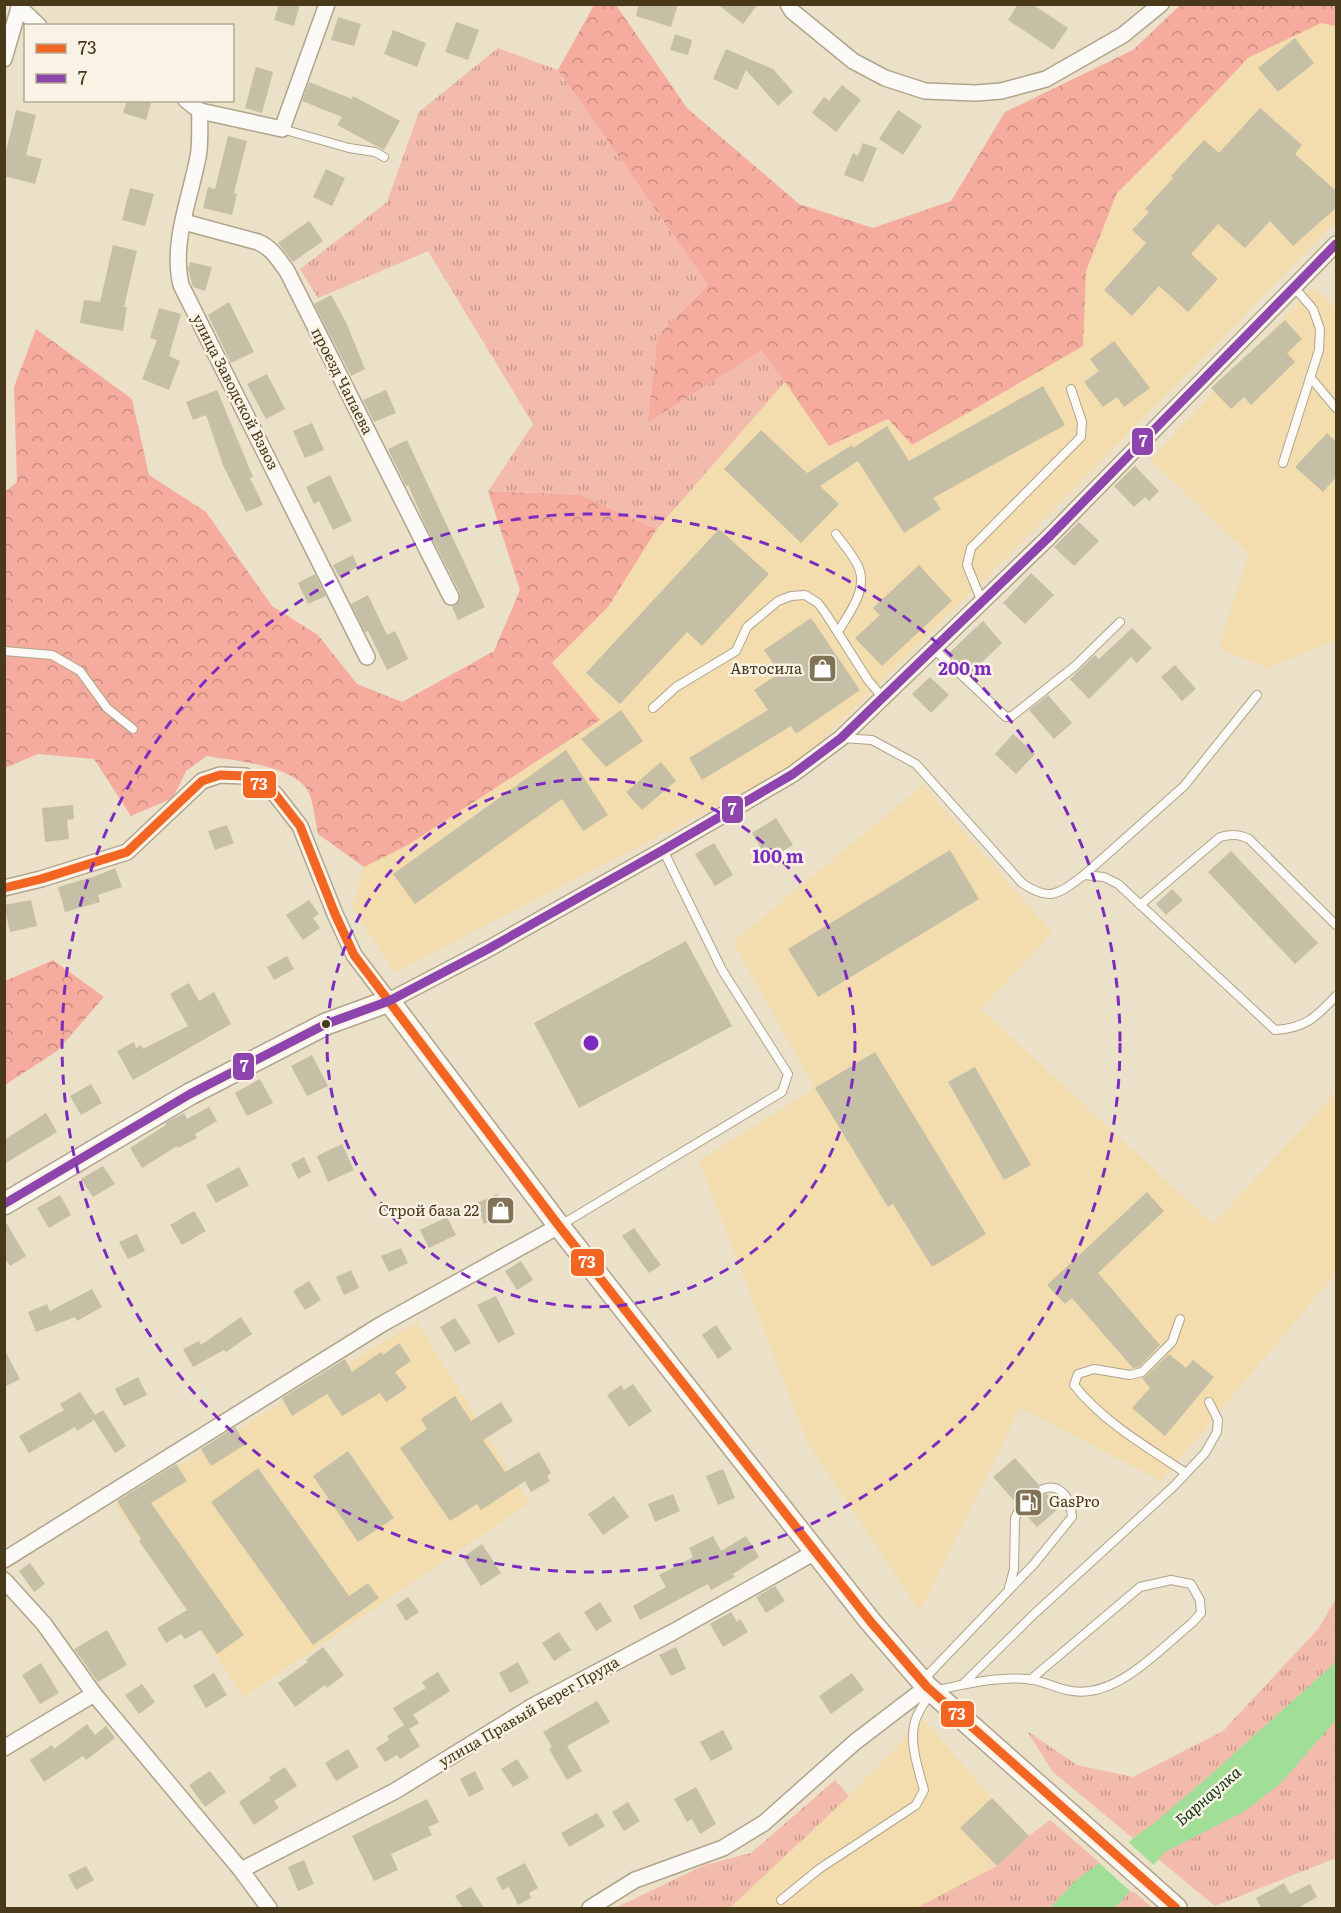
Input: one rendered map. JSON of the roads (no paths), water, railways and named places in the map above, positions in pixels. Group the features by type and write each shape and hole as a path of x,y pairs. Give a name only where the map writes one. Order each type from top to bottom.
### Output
{"main road":[{"path":"4,1204 190,1094 326,1024 389,1001 559,1226 870,1622 927,1686 1176,1908"}],"street":[{"path":"189,102 200,111 282,129 327,4"},
{"path":"788,4 792,11 853,61 885,78 925,91 976,93 1001,91 1046,79 1107,45 1161,4"},
{"path":"4,59 20,6 37,24"},
{"name":"улица Заводской Взвоз","path":"200,111 199,154 183,222 177,270 181,285 368,657"},
{"name":"проезд Чапаева","path":"183,222 258,242 267,246 275,254 292,282 451,597"},
{"path":"4,888 127,852 202,781 220,775 245,776 275,794 300,825 335,914 354,955 389,1001 488,949 794,774 841,738 1049,537 1336,244"},
{"path":"4,1560 382,1324 559,1226"},
{"name":"улица Правый Берег Пруда","path":"241,1870 395,1791 533,1706 673,1632 815,1552"},
{"path":"4,1580 44,1624 94,1694 241,1870 269,1908"},
{"path":"590,1908 635,1880 723,1848 764,1823 855,1742 927,1686"},
{"path":"4,1748 94,1694"}],"lane":[{"path":"282,129 349,148 375,152 384,157"},
{"path":"1283,463 1319,350 1320,329 1313,309 1293,286"},
{"path":"1310,376 1336,408"},
{"path":"982,602 967,565 971,548 1080,437 1082,423 1071,389"},
{"path":"836,534 859,566 863,583 854,606 838,632"},
{"path":"653,708 676,687 736,651 747,627 778,601 791,596 805,595 818,603 868,680 883,698"},
{"path":"934,649 1006,717 1012,716 1075,666 1120,622"},
{"path":"4,651 52,655 80,671 107,708 133,729"},
{"path":"841,738 872,740 916,765 1022,883 1037,893 1050,894 1061,891 1084,875 1184,786 1257,695"},
{"path":"1140,905 1220,837 1230,834 1249,839 1336,925"},
{"path":"559,1226 782,1092 788,1074 722,970 663,850"},
{"path":"1084,875 1104,877 1118,884 1275,1030 1298,1027 1313,1020 1336,996"},
{"path":"1180,1319 1172,1342 1142,1372 1130,1375 1094,1369 1078,1374 1074,1385 1087,1402 1186,1473"},
{"path":"961,1686 1032,1616 1174,1486 1205,1453 1217,1432 1218,1420 1209,1402"},
{"path":"781,1900 819,1869 916,1806 924,1791 914,1747 914,1723 927,1686 1072,1517 1071,1503 1060,1491 1047,1487 1042,1489"},
{"path":"1008,1591 1014,1569 1015,1518 1020,1508"},
{"path":"927,1686 961,1686 1010,1678 1030,1680 1043,1681 1069,1692 1091,1691 1123,1680 1192,1623 1201,1613 1200,1600 1191,1584 1171,1580 1140,1587 1030,1680"}],"water":[{"name":"Барнаулка","path":"1336,1662 1336,1720 1280,1784 1245,1811 1165,1852 1115,1908 1050,1908 1075,1881 1153,1824"}],"place":[{"name":"Автосила","path":"823,669"},
{"name":"Строй база 22","path":"500,1211"},
{"name":"GasPro","path":"1028,1502"}]}
